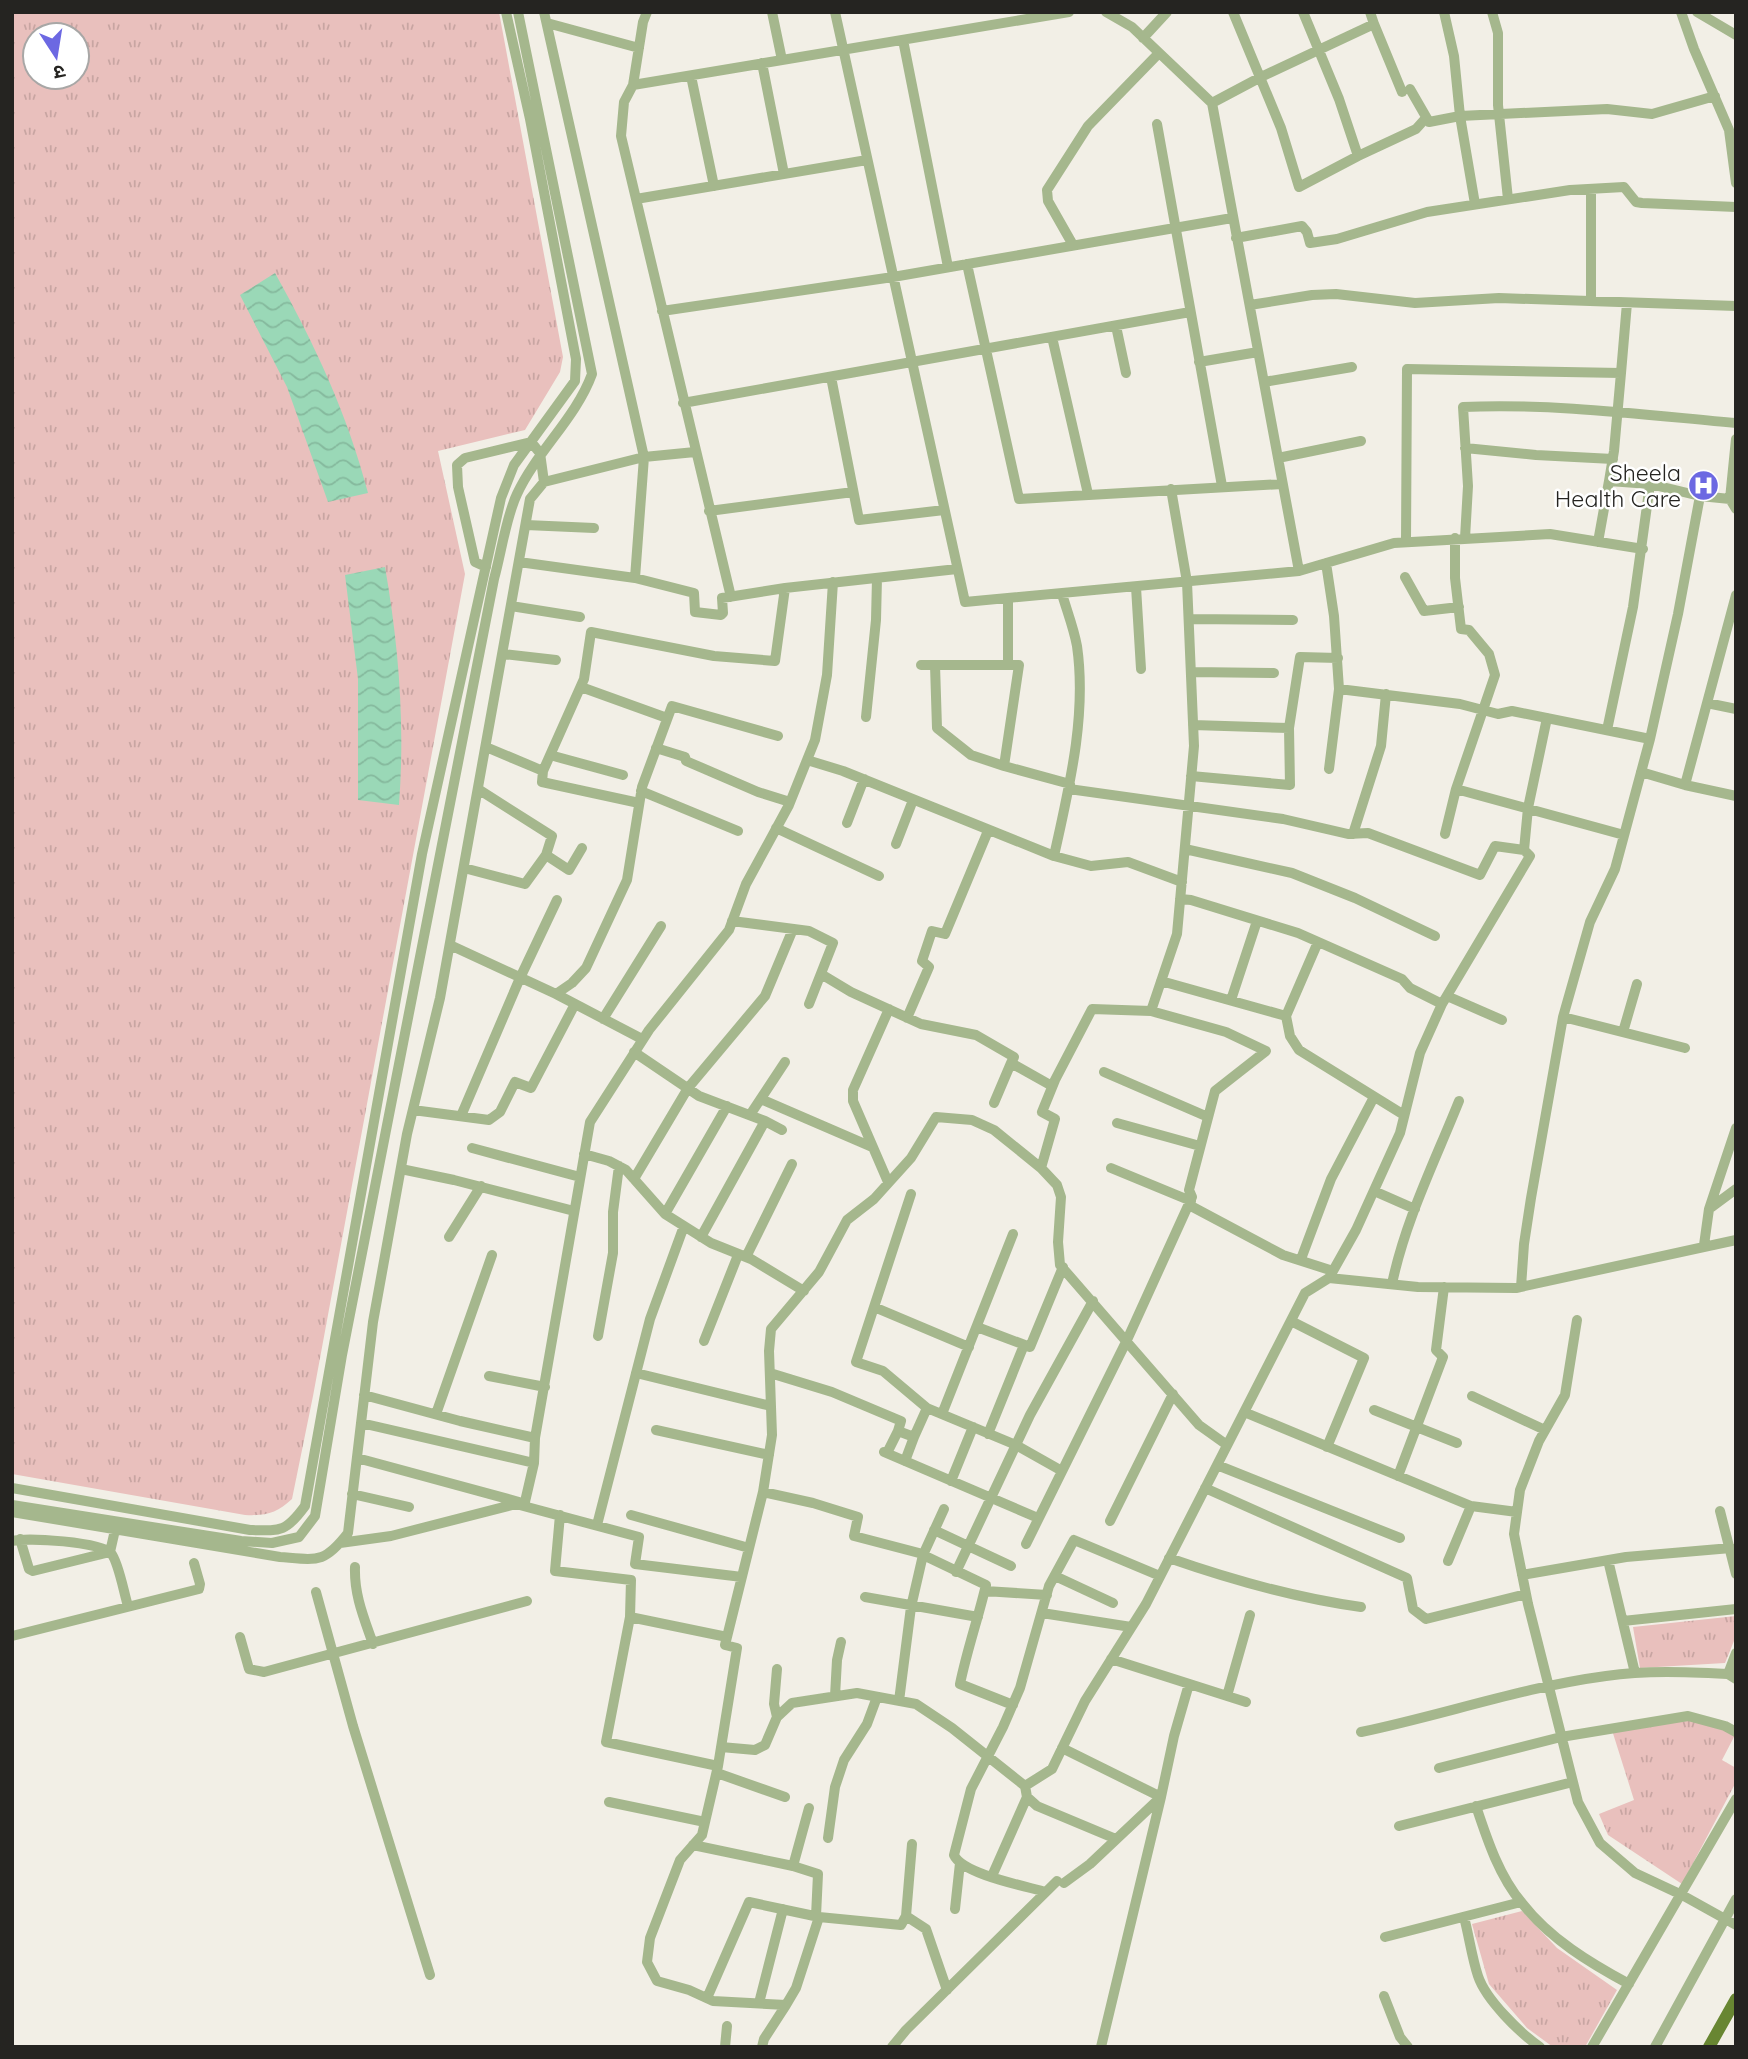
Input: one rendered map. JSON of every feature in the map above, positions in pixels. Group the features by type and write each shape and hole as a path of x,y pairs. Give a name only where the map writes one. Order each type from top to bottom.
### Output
{"main road":[{"path":"1709,2047 1736,1999"}],"street":[{"path":"12,1488 250,1530 279,1531 296,1519 305,1506 422,854 501,498 514,465 575,381 576,359 530,119 506,12"},
{"path":"12,1504 272,1544 299,1537 315,1516 342,1355 494,579 516,496 540,453 584,394 592,374 519,12"},
{"path":"647,12 633,85 625,102 621,136 731,597"},
{"path":"772,12 782,60"},
{"path":"835,12 965,603 1298,570 1406,542 1550,534 1643,549"},
{"path":"633,85 903,40 1033,15 1069,12"},
{"path":"1105,12 1132,27 1212,103 1298,570"},
{"path":"1143,38 1167,12"},
{"path":"1233,12 1281,128 1299,187 1416,130 1425,118"},
{"path":"1303,12 1339,99 1358,156"},
{"path":"1370,12 1406,90 1429,122 1460,116 1608,109 1652,114 1715,96"},
{"path":"1444,12 1454,56 1460,116 1475,204"},
{"path":"1492,12 1498,33 1498,105 1508,199"},
{"path":"1681,12 1732,143 1736,183"},
{"path":"1697,12 1736,35"},
{"path":"545,18 639,48"},
{"path":"545,18 644,457 635,578"},
{"path":"1212,103 1374,24"},
{"path":"903,40 948,267"},
{"path":"1073,245 1048,201 1047,190 1088,126 1159,53"},
{"path":"762,64 784,174"},
{"path":"691,76 714,186"},
{"path":"1157,124 1222,486"},
{"path":"636,199 867,160"},
{"path":"1236,238 1302,226 1310,243 1337,239 1427,212 1591,189 1624,187 1636,202 1642,203 1736,207"},
{"path":"1591,189 1591,302"},
{"path":"662,311 893,277 1232,218"},
{"path":"967,264 1018,499 1282,484"},
{"path":"1250,305 1336,294 1415,303 1499,298 1736,306"},
{"path":"1598,542 1613,459 1626,303"},
{"path":"683,402 1190,312"},
{"path":"1116,326 1125,373"},
{"path":"1052,337 1088,494"},
{"path":"1199,362 1258,352"},
{"path":"1264,382 1352,367"},
{"path":"1406,542 1407,369 1621,373"},
{"path":"831,377 859,520 944,510"},
{"path":"1446,834 1456,789 1495,675 1489,654 1469,631 1461,629 1455,578 1468,486 1463,407 1618,413 1736,423"},
{"path":"1609,481 1650,484 1733,504 1736,439"},
{"path":"1278,458 1361,441"},
{"path":"531,442 540,453 544,482"},
{"path":"486,567 475,562 469,542 458,487 457,465 465,458 531,442"},
{"path":"1465,448 1536,456 1613,459"},
{"path":"12,1513 280,1557 313,1560 334,1552 348,1533 373,1322 413,1110 440,998 530,499 544,482 644,457 695,452"},
{"path":"1607,730 1643,549 1650,484"},
{"path":"1151,1011 1177,934 1193,725 1187,582 1171,489"},
{"path":"709,511 853,492"},
{"path":"1521,1287 1531,1198 1563,1017 1590,922 1615,869 1650,739 1678,614 1700,496"},
{"path":"526,525 594,528"},
{"path":"519,562 635,578 694,593 695,612 721,615 722,598 833,582 957,569"},
{"path":"1326,563 1334,616 1339,689 1329,769"},
{"path":"1405,577 1424,611 1459,607"},
{"path":"866,717 876,621 877,578"},
{"path":"522,1506 534,1464 535,1438 590,1122 642,1040 729,930 746,884 790,802 815,740 827,675 833,582"},
{"path":"1136,587 1141,669"},
{"path":"639,803 542,782 543,771 584,679 591,632 714,656 775,661 785,588"},
{"path":"1054,856 1070,786 1080,694 1077,644 1062,594"},
{"path":"1685,785 1736,594"},
{"path":"1008,598 1008,664"},
{"path":"511,607 580,617"},
{"path":"1189,619 1293,620"},
{"path":"503,654 556,660"},
{"path":"1191,776 1290,785 1289,728 1300,657 1338,658"},
{"path":"921,665 1019,665 1004,766"},
{"path":"935,665 937,728 971,755 1004,766 1070,786 1283,819 1353,834 1368,832 1480,875 1495,846 1524,850 1530,856 1445,1000 1420,1053 1400,1133 1356,1230 1331,1275 1305,1293 1170,1558 1085,1701 1052,1769 1026,1791 992,1876"},
{"path":"1191,672 1274,673"},
{"path":"581,687 667,719"},
{"path":"1339,689 1460,704 1498,714 1512,711 1650,739"},
{"path":"1353,834 1381,746 1385,694"},
{"path":"1707,703 1736,709"},
{"path":"556,994 572,983 586,968 627,880 641,790 672,706 778,736"},
{"path":"1524,850 1528,808 1547,718"},
{"path":"1193,725 1289,728"},
{"path":"486,747 543,771"},
{"path":"656,748 684,757 686,761 758,792 790,802"},
{"path":"550,755 623,775"},
{"path":"807,760 864,779 1054,856 1091,866 1128,862 1182,882"},
{"path":"1641,772 1736,796"},
{"path":"847,823 864,779"},
{"path":"464,868 525,884 546,855 552,836 478,789"},
{"path":"1456,789 1624,835"},
{"path":"641,790 738,831"},
{"path":"896,844 913,800"},
{"path":"776,828 879,876"},
{"path":"907,1017 929,967 922,961 932,931 945,934 988,831"},
{"path":"546,855 569,870 582,848"},
{"path":"1185,849 1292,873 1355,898 1435,936"},
{"path":"1180,899 1191,900 1318,942 1402,979 1410,988 1502,1020"},
{"path":"461,1116 520,978 557,900"},
{"path":"732,921 809,931 834,943 809,1004"},
{"path":"1231,1000 1257,921"},
{"path":"603,1019 661,926"},
{"path":"634,1179 688,1088 765,996 793,929"},
{"path":"1318,942 1286,1016 1290,1036 1299,1050 1404,1115"},
{"path":"450,945 556,994 642,1040"},
{"path":"821,974 921,1024 976,1035 1014,1057 993,1103"},
{"path":"1161,981 1286,1016"},
{"path":"1623,1032 1637,984"},
{"path":"413,1110 489,1120 500,1112 515,1082 531,1088 575,1004"},
{"path":"887,1182 853,1101 853,1090 889,1009"},
{"path":"1026,1544 1127,1339 1190,1203 1192,1197 1189,1190 1214,1091 1266,1051 1226,1031 1151,1011 1092,1009 1052,1086 1042,1112 1055,1119 1041,1168"},
{"path":"1563,1017 1685,1048"},
{"path":"634,1052 699,1096 782,1130"},
{"path":"750,1115 785,1062"},
{"path":"1011,1063 1052,1086"},
{"path":"1104,1072 1208,1116"},
{"path":"1301,1259 1331,1179 1374,1097"},
{"path":"761,1099 872,1147"},
{"path":"1392,1284 1398,1256 1458,1101"},
{"path":"666,1214 726,1106"},
{"path":"786,2005 713,2001 689,1990 657,1981 647,1962 650,1938 680,1860 702,1835 717,1770 737,1648 725,1646 763,1492 772,1436 771,1329 819,1272 847,1220 874,1199 911,1157 936,1116 972,1120 994,1130 1041,1168 1057,1185 1061,1197 1058,1242 1062,1267 1030,1347 977,1327"},
{"path":"701,1237 765,1121"},
{"path":"1117,1123 1200,1146"},
{"path":"1704,1245 1709,1209 1736,1128"},
{"path":"472,1148 580,1177"},
{"path":"584,1154 619,1167 634,1179 666,1214 701,1237 804,1290"},
{"path":"704,1341 742,1256 792,1164"},
{"path":"598,1336 613,1253 613,1212 619,1167"},
{"path":"1111,1168 1190,1203 1283,1255 1301,1259 1331,1275 1392,1284 1521,1287 1736,1240"},
{"path":"401,1169 481,1186 574,1211"},
{"path":"377,1180 398,1183"},
{"path":"449,1237 481,1186"},
{"path":"1709,1209 1736,1189"},
{"path":"1374,1191 1415,1209"},
{"path":"911,1194 856,1362 883,1371 927,1408 1016,1445 1062,1471"},
{"path":"597,1525 650,1319 684,1226"},
{"path":"942,1414 1013,1234"},
{"path":"436,1414 492,1255"},
{"path":"1062,1267 1199,1425 1227,1446"},
{"path":"1398,1476 1443,1357 1436,1350 1444,1287"},
{"path":"956,1572 1016,1445 1093,1301"},
{"path":"874,1307 969,1347"},
{"path":"1577,1320 1565,1395 1545,1430 1520,1490 1514,1534 1526,1594 1578,1802 1600,1843 1635,1873 1736,1925"},
{"path":"1290,1321 1364,1358 1327,1447"},
{"path":"988,1434 1024,1345"},
{"path":"636,1373 771,1406"},
{"path":"770,1373 832,1392 901,1421 886,1453 1038,1518"},
{"path":"489,1376 545,1387"},
{"path":"1110,1521 1173,1394"},
{"path":"364,1395 535,1438"},
{"path":"1472,1396 1545,1430"},
{"path":"905,1461 927,1408"},
{"path":"1374,1410 1457,1443"},
{"path":"1244,1412 1471,1506 1517,1511"},
{"path":"361,1423 534,1464"},
{"path":"951,1480 974,1427"},
{"path":"656,1430 769,1455"},
{"path":"898,1431 914,1437"},
{"path":"357,1458 518,1500 522,1506"},
{"path":"1217,1465 1400,1538"},
{"path":"1205,1488 1407,1578 1413,1609 1426,1619 1526,1594"},
{"path":"763,1492 858,1517 854,1536 923,1555 986,1585 960,1684 1013,1705"},
{"path":"352,1494 409,1507"},
{"path":"340,1543 391,1536 516,1504 630,1532 639,1537 635,1564 742,1577"},
{"path":"1448,1560 1471,1506"},
{"path":"899,1701 911,1607 923,1555 944,1509"},
{"path":"1720,1511 1736,1574"},
{"path":"631,1515 749,1548"},
{"path":"560,1516 555,1571 631,1580 630,1617 606,1742 717,1770 785,1797"},
{"path":"115,1530 110,1552 128,1606"},
{"path":"934,1530 1011,1566"},
{"path":"16,1540 59,1541 110,1552 33,1570 29,1569 16,1540"},
{"path":"1046,1892 968,1869 954,1856 971,1789 1013,1705 1047,1595 1074,1540 1160,1576"},
{"path":"1522,1575 1608,1560 1731,1548"},
{"path":"1170,1558 1220,1575 1318,1601 1361,1607"},
{"path":"1608,1560 1634,1673"},
{"path":"12,1636 199,1589 194,1563"},
{"path":"355,1567 354,1586 373,1644"},
{"path":"1055,1576 1113,1603"},
{"path":"985,1591 1047,1595"},
{"path":"316,1592 353,1726 430,1975"},
{"path":"865,1597 978,1617"},
{"path":"240,1637 249,1669 264,1672 527,1601"},
{"path":"1623,1621 1736,1609"},
{"path":"1042,1613 1131,1627"},
{"path":"1227,1696 1250,1615"},
{"path":"630,1617 727,1637"},
{"path":"835,1696 841,1642"},
{"path":"1361,1732 1408,1723 1549,1686 1634,1673 1672,1671 1732,1676 1736,1653"},
{"path":"1111,1659 1246,1702"},
{"path":"777,1669 774,1704 778,1717"},
{"path":"1101,2047 1174,1736 1189,1684"},
{"path":"721,1747 755,1750 765,1745 778,1717 792,1703 857,1693 916,1704 989,1757 1026,1791 1037,1806 1116,1839"},
{"path":"828,1838 835,1787 844,1760 867,1724 877,1697"},
{"path":"1439,1768 1562,1737 1688,1716 1725,1726 1736,1732"},
{"path":"1062,1748 1161,1797"},
{"path":"1399,1826 1573,1782"},
{"path":"892,2047 1046,1892 1090,1864 1161,1797"},
{"path":"1592,2047 1736,1799"},
{"path":"610,1801 705,1822"},
{"path":"1476,1806 1491,1850 1521,1902 1554,1937 1629,1984"},
{"path":"793,1866 809,1808"},
{"path":"707,1998 749,1902 817,1916 901,1925 906,1916 912,1844"},
{"path":"693,1845 793,1866 818,1874 817,1916 796,1988 764,2039 762,2047"},
{"path":"955,1909 960,1863"},
{"path":"1655,2047 1736,1899"},
{"path":"1385,1937 1521,1902"},
{"path":"759,2003 783,1909"},
{"path":"906,1916 926,1929 947,1990"},
{"path":"1464,1917 1479,1979 1503,2011 1540,2047"},
{"path":"1384,1996 1408,2047"},
{"path":"725,2047 727,2026"}],"green space":[{"path":"12,12 499,12 563,357 560,372 525,430 438,451 465,574 292,1499 271,1513 245,1515 12,1474"},
{"path":"1736,1616 1736,1636 1725,1663 1640,1668 1633,1627"},
{"path":"1705,1719 1735,1735 1722,1760 1736,1768 1736,1782 1682,1884 1608,1835 1599,1814 1634,1800 1611,1727"},
{"path":"1522,1911 1557,1948 1617,1990 1585,2047 1553,2047 1527,2028 1489,1984 1472,1924"}],"water":[{"path":"275,273 329,380 368,493 328,502 287,387 240,295"},
{"path":"385,567 400,686 399,805 358,800 358,679 345,575"}],"place":[{"name":"Sheela Health Care","path":"1704,485"}]}
